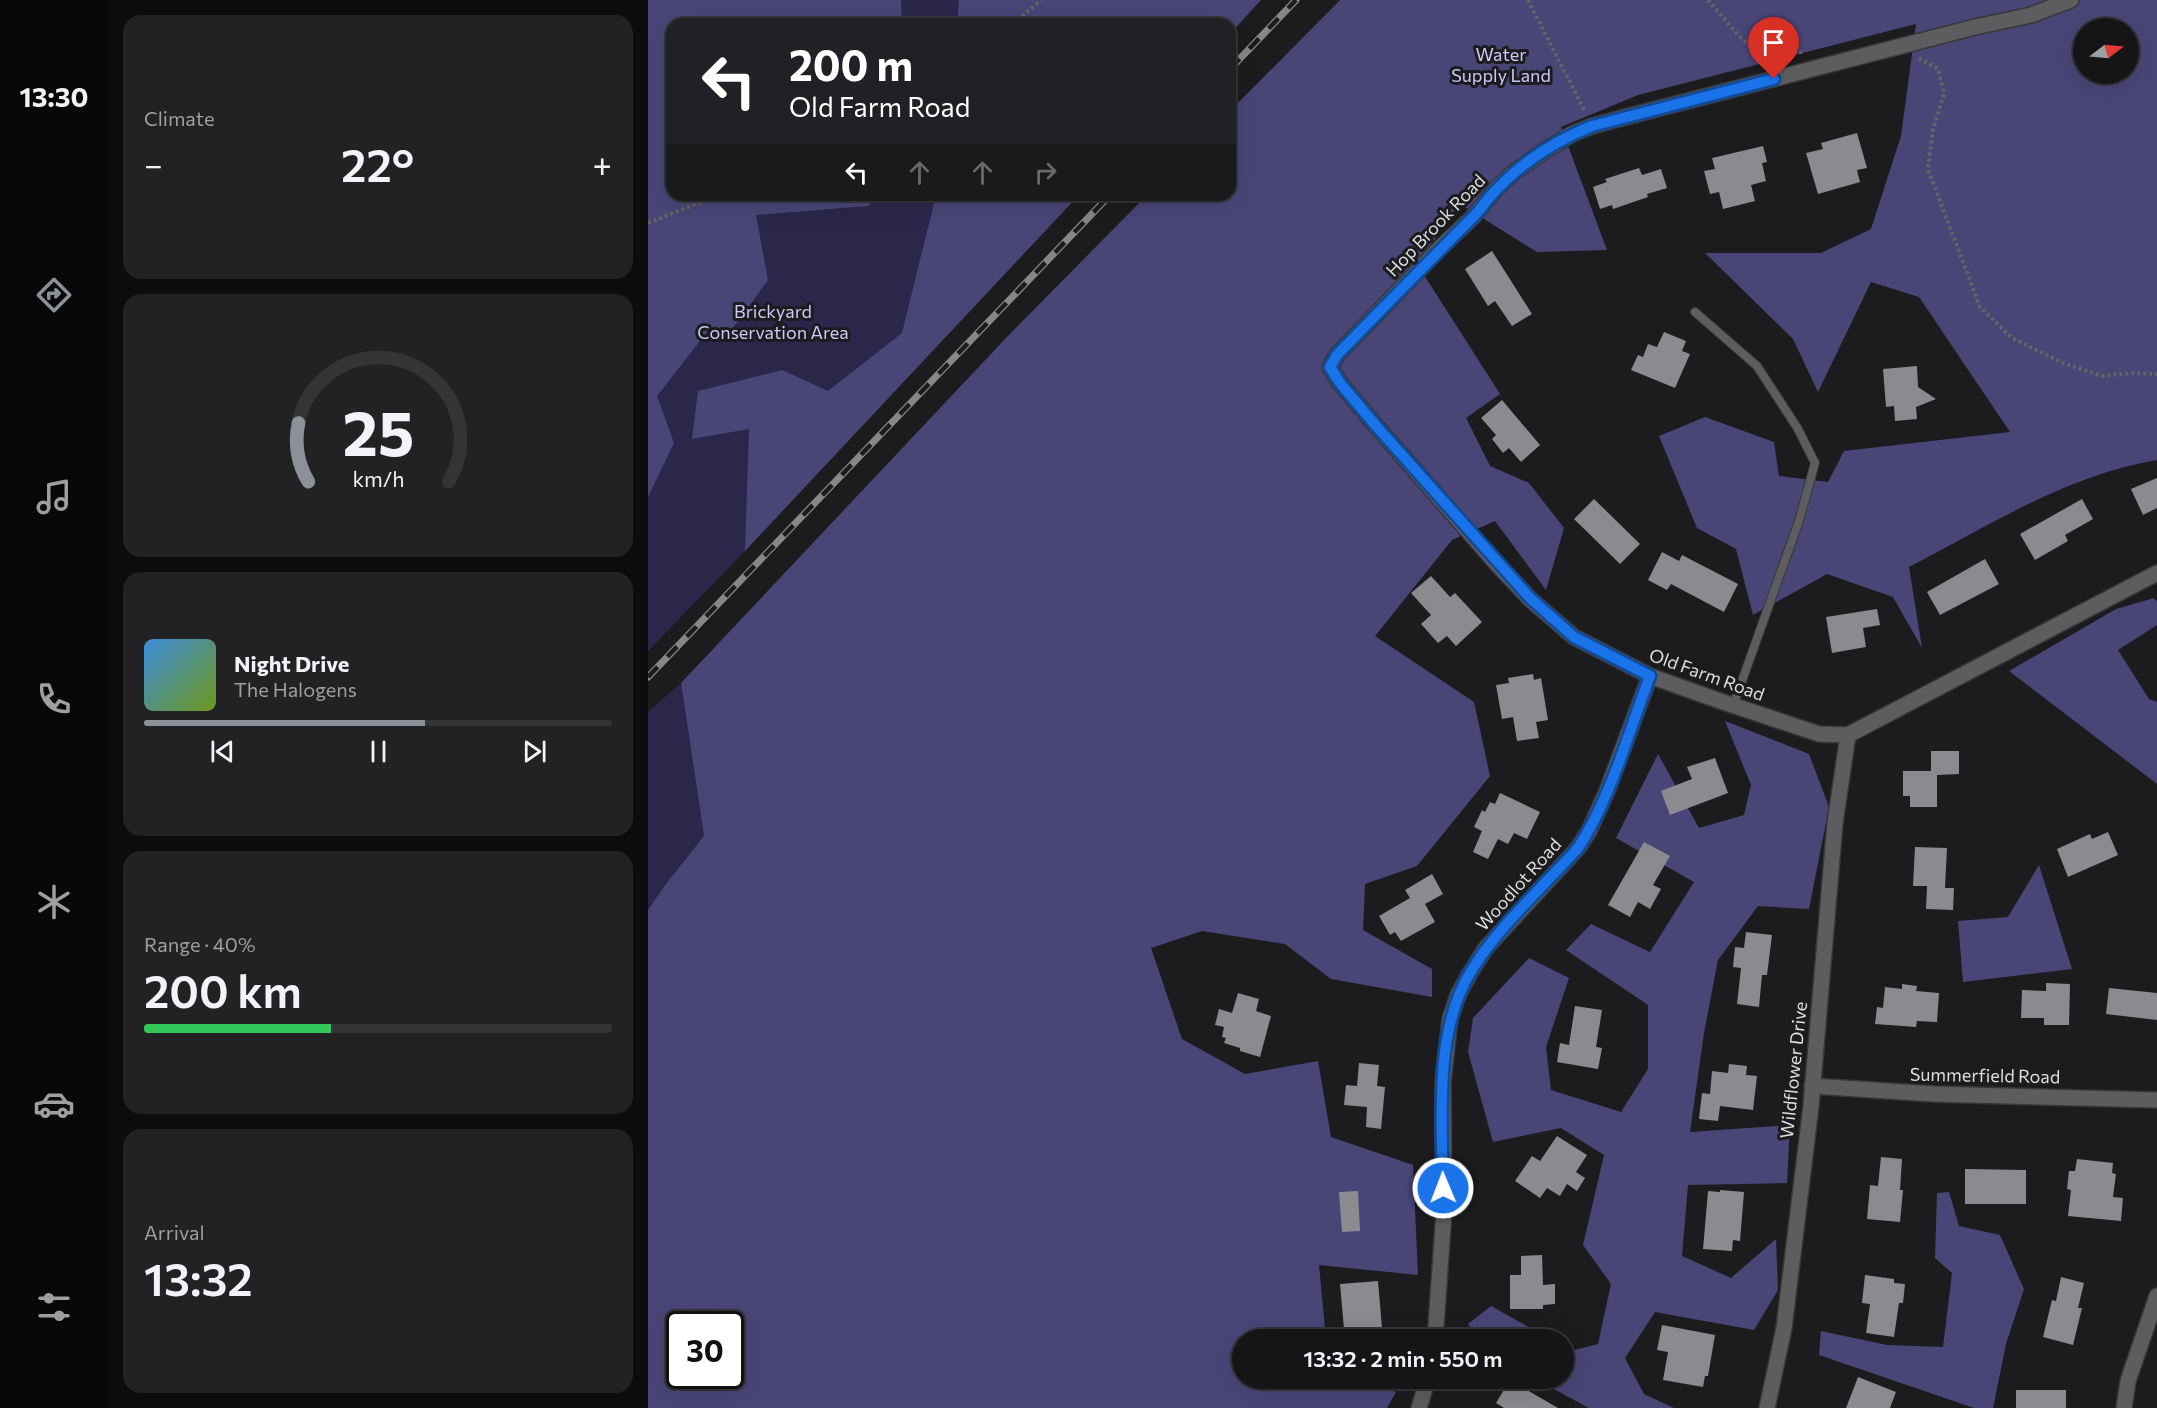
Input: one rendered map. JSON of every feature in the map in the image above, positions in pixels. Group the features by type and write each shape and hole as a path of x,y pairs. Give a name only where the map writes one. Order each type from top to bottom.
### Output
{"street":[{"name":"Hop Brook Road","path":"1330,367 1337,355 1472,218 1497,188 1544,151 1572,134 1592,126 1899,46 2031,15 2071,0"},
{"name":"Old Farm Road","path":"1330,367 1340,383 1377,427 1530,598 1574,637 1650,676 1733,706 1819,734 1848,735"},
{"path":"1848,735 2157,573"},
{"name":"Woodlot Road","path":"1436,1329 1444,1212 1443,1082 1450,1019 1466,980 1486,948 1573,854 1589,831 1650,676"},
{"name":"Wildflower Drive","path":"1767,1408 1784,1328 1812,1086 1835,823 1848,735"},
{"name":"Summerfield Road","path":"1812,1086 1934,1094 2157,1100"},
{"path":"2124,1408 2128,1381 2157,1296"},
{"path":"1419,1408 1425,1389"}],"lane":[{"path":"1695,312 1757,366 1798,429 1815,463 1799,521 1733,706"}],"path":[{"path":"1020,18 1041,0"},
{"path":"1528,0 1592,126"},
{"path":"1708,0 1740,38 1759,54 1791,54 1810,51"},
{"path":"1899,46 1938,69 1944,94 1933,129 1928,169 1980,307 2012,338 2062,363 2102,376 2157,374"},
{"path":"648,223 703,201"}],"green space":[{"name":"Brickyard Conservation Area","path":"648,0 1253,0 1236,18 666,18 666,201 1061,201 746,531 745,551 648,651"},
{"path":"648,0 901,0 902,18 666,18 666,201 873,201 868,206 756,215 768,280 733,328 707,332 657,396 674,443 648,497"},
{"path":"959,0 1261,0 1236,27 1236,18 958,18"},
{"name":"Water Supply Land","path":"1340,0 2157,0 2157,460 2091,477 2060,490 1998,519 1909,567 1922,648 1893,597 1827,574 1753,615 1736,549 1697,528 1659,436 1705,417 1774,442 1779,476 1828,482 1844,451 2010,432 1919,297 1871,282 1818,392 1793,339 1705,253 1821,253 1871,229 1901,136 1916,24 1638,95 1561,127 1607,250 1537,252 1460,204 1417,264 1500,394 1466,418 1490,466 1529,483 1564,528 1546,590 1495,521 1452,540 1375,636 1474,702 1490,776 1417,866 1365,884 1363,930 1432,969 1432,997 1331,979 1285,944 1202,931 1151,948 1182,1039 1245,1074 1318,1061 1331,1137 1413,1165 1418,1275 1319,1265 1325,1329 1232,1329 1232,1389 1387,1389 1396,1392 1387,1408 648,1408 648,910 704,836 681,683 1006,338 1141,201 1236,201 1236,105"},
{"path":"935,201 1073,201 745,551 749,429 692,439 698,391 782,370 828,391 902,333"},
{"path":"2154,598 2157,602 2157,625 2118,650 2149,699 2157,702 2157,784 2009,671 2116,609"},
{"path":"681,683 704,836 648,910 648,712"},
{"path":"1725,721 1809,754 1829,807 1809,909 1758,906 1718,960 1704,1033 1690,1132 1790,1125 1787,1183 1688,1185 1682,1256 1731,1278 1776,1239 1778,1290 1754,1330 1655,1312 1625,1358 1644,1394 1674,1408 1589,1408 1554,1389 1574,1389 1574,1350 1598,1344 1611,1284 1583,1245 1604,1155 1561,1128 1493,1142 1468,1052 1473,1018 1529,958 1569,978 1546,1047 1551,1090 1621,1112 1648,1069 1648,1005 1566,950 1591,924 1650,952 1694,882 1616,838 1658,754 1699,828 1744,815 1751,785"},
{"path":"2039,865 2072,969 1963,982 1958,921 2008,917"},
{"path":"1949,1192 1959,1226 2000,1235 2024,1289 2006,1344 1993,1408 1974,1408 1819,1355 1821,1331 1887,1345 1943,1347 1952,1273 1935,1258 1937,1193"},
{"path":"1491,1306 1532,1329 1471,1329 1468,1324"}],"building":[{"path":"1857,133 1867,168 1857,170 1860,182 1818,194 1806,153 1823,149 1821,143"},
{"path":"1763,146 1767,162 1762,163 1766,181 1751,185 1755,201 1723,209 1719,192 1710,194 1704,171 1715,169 1712,158"},
{"path":"1639,168 1642,175 1661,169 1667,188 1613,209 1612,205 1600,209 1593,187 1607,182 1605,179"},
{"path":"1492,251 1532,314 1512,326 1495,301 1488,306 1465,269"},
{"path":"1664,332 1686,341 1682,351 1690,354 1675,388 1631,370 1638,355 1643,357 1648,344 1657,347"},
{"path":"1917,366 1918,387 1936,399 1916,407 1917,419 1895,421 1894,406 1886,407 1883,369"},
{"path":"1502,400 1540,445 1521,462 1509,448 1503,453 1492,439 1496,435 1481,418"},
{"path":"2157,478 2157,508 2143,515 2131,489"},
{"path":"1594,499 1640,544 1620,564 1574,519"},
{"path":"2082,499 2093,519 2065,535 2068,541 2035,560 2020,534"},
{"path":"1662,552 1679,561 1682,555 1738,584 1724,612 1671,584 1667,590 1648,580"},
{"path":"1985,559 1999,584 1940,615 1927,592"},
{"path":"1431,576 1450,597 1455,593 1482,622 1456,646 1447,636 1438,643 1421,624 1431,615 1411,593"},
{"path":"1877,609 1880,625 1863,628 1866,647 1832,653 1826,617"},
{"path":"1533,674 1534,680 1541,678 1548,720 1536,722 1539,738 1517,741 1513,717 1502,719 1496,685 1509,683 1508,678"},
{"path":"1931,751 1959,751 1959,774 1937,775 1937,807 1910,807 1910,796 1903,796 1903,771 1931,771"},
{"path":"1715,758 1728,793 1670,815 1661,791 1692,779 1687,767"},
{"path":"1500,793 1540,812 1527,839 1514,833 1508,844 1498,839 1488,859 1473,852 1482,831 1474,827 1482,810 1485,812 1490,802 1495,804"},
{"path":"2108,832 2118,855 2068,877 2057,849 2090,834 2092,839"},
{"path":"1644,842 1670,856 1653,885 1661,889 1650,909 1638,902 1630,917 1608,905"},
{"path":"1915,847 1947,848 1945,888 1954,888 1953,910 1926,909 1927,886 1913,886"},
{"path":"1432,874 1443,894 1425,904 1435,922 1401,941 1395,932 1390,935 1379,916 1410,898 1405,890"},
{"path":"1746,932 1772,935 1767,975 1762,975 1759,1007 1737,1004 1741,968 1733,967 1735,947 1744,948"},
{"path":"2046,983 2070,984 2069,1025 2044,1025 2044,1018 2021,1018 2022,990 2046,991"},
{"path":"1902,984 1917,986 1916,991 1939,993 1937,1022 1917,1021 1916,1027 1875,1024 1877,1007 1883,1008 1885,987 1902,989"},
{"path":"2109,988 2157,993 2157,1020 2106,1014"},
{"path":"1238,993 1259,999 1256,1011 1271,1016 1260,1057 1224,1043 1226,1038 1222,1037 1224,1027 1215,1025 1219,1009 1232,1013"},
{"path":"1575,1006 1602,1010 1596,1047 1602,1048 1598,1069 1557,1062 1560,1043 1569,1045"},
{"path":"1359,1063 1379,1065 1377,1086 1385,1087 1381,1129 1366,1127 1367,1107 1344,1105 1346,1085 1357,1086"},
{"path":"1729,1064 1747,1066 1746,1075 1757,1076 1753,1110 1720,1106 1718,1121 1699,1119 1702,1093 1710,1094 1712,1071 1728,1073"},
{"path":"1557,1136 1587,1155 1576,1172 1585,1178 1577,1191 1567,1184 1560,1196 1547,1188 1540,1198 1515,1181 1532,1156 1540,1161"},
{"path":"1881,1157 1902,1159 1900,1190 1903,1190 1900,1222 1867,1219 1870,1185 1878,1186"},
{"path":"2077,1159 2113,1163 2112,1173 2116,1174 2113,1197 2123,1198 2121,1221 2068,1216 2071,1190 2067,1189 2069,1171 2075,1171"},
{"path":"1965,1169 2026,1170 2026,1204 1965,1204"},
{"path":"1720,1190 1744,1192 1740,1241 1733,1240 1732,1251 1703,1249 1708,1191 1720,1192"},
{"path":"1358,1191 1360,1231 1342,1232 1339,1192"},
{"path":"1542,1255 1543,1285 1555,1284 1555,1304 1543,1305 1543,1309 1510,1309 1510,1275 1521,1275 1521,1256"},
{"path":"1865,1275 1894,1279 1894,1283 1905,1284 1903,1303 1899,1303 1894,1337 1866,1333 1870,1304 1862,1303"},
{"path":"2061,1277 2084,1283 2078,1308 2082,1308 2073,1345 2043,1337 2052,1300 2056,1301"},
{"path":"1378,1281 1382,1329 1344,1329 1340,1284"},
{"path":"1662,1325 1715,1335 1708,1376 1705,1376 1703,1387 1663,1380 1668,1352 1657,1350"},
{"path":"1858,1377 1896,1392 1890,1408 1846,1408"},
{"path":"1505,1389 1525,1389 1558,1408 1504,1408 1496,1403"},
{"path":"2016,1390 2066,1390 2066,1408 2016,1408"}],"railway":[{"path":"1236,63 1296,0"},
{"path":"648,677 1104,201"}],"route":[{"path":"1443,1188 1443,1082 1450,1019 1458,995 1486,948 1578,848 1589,831 1650,676 1574,637 1530,598 1377,427 1340,383 1330,367 1337,355 1472,218 1497,188 1530,160 1572,134 1592,126 1774,79"}]}
